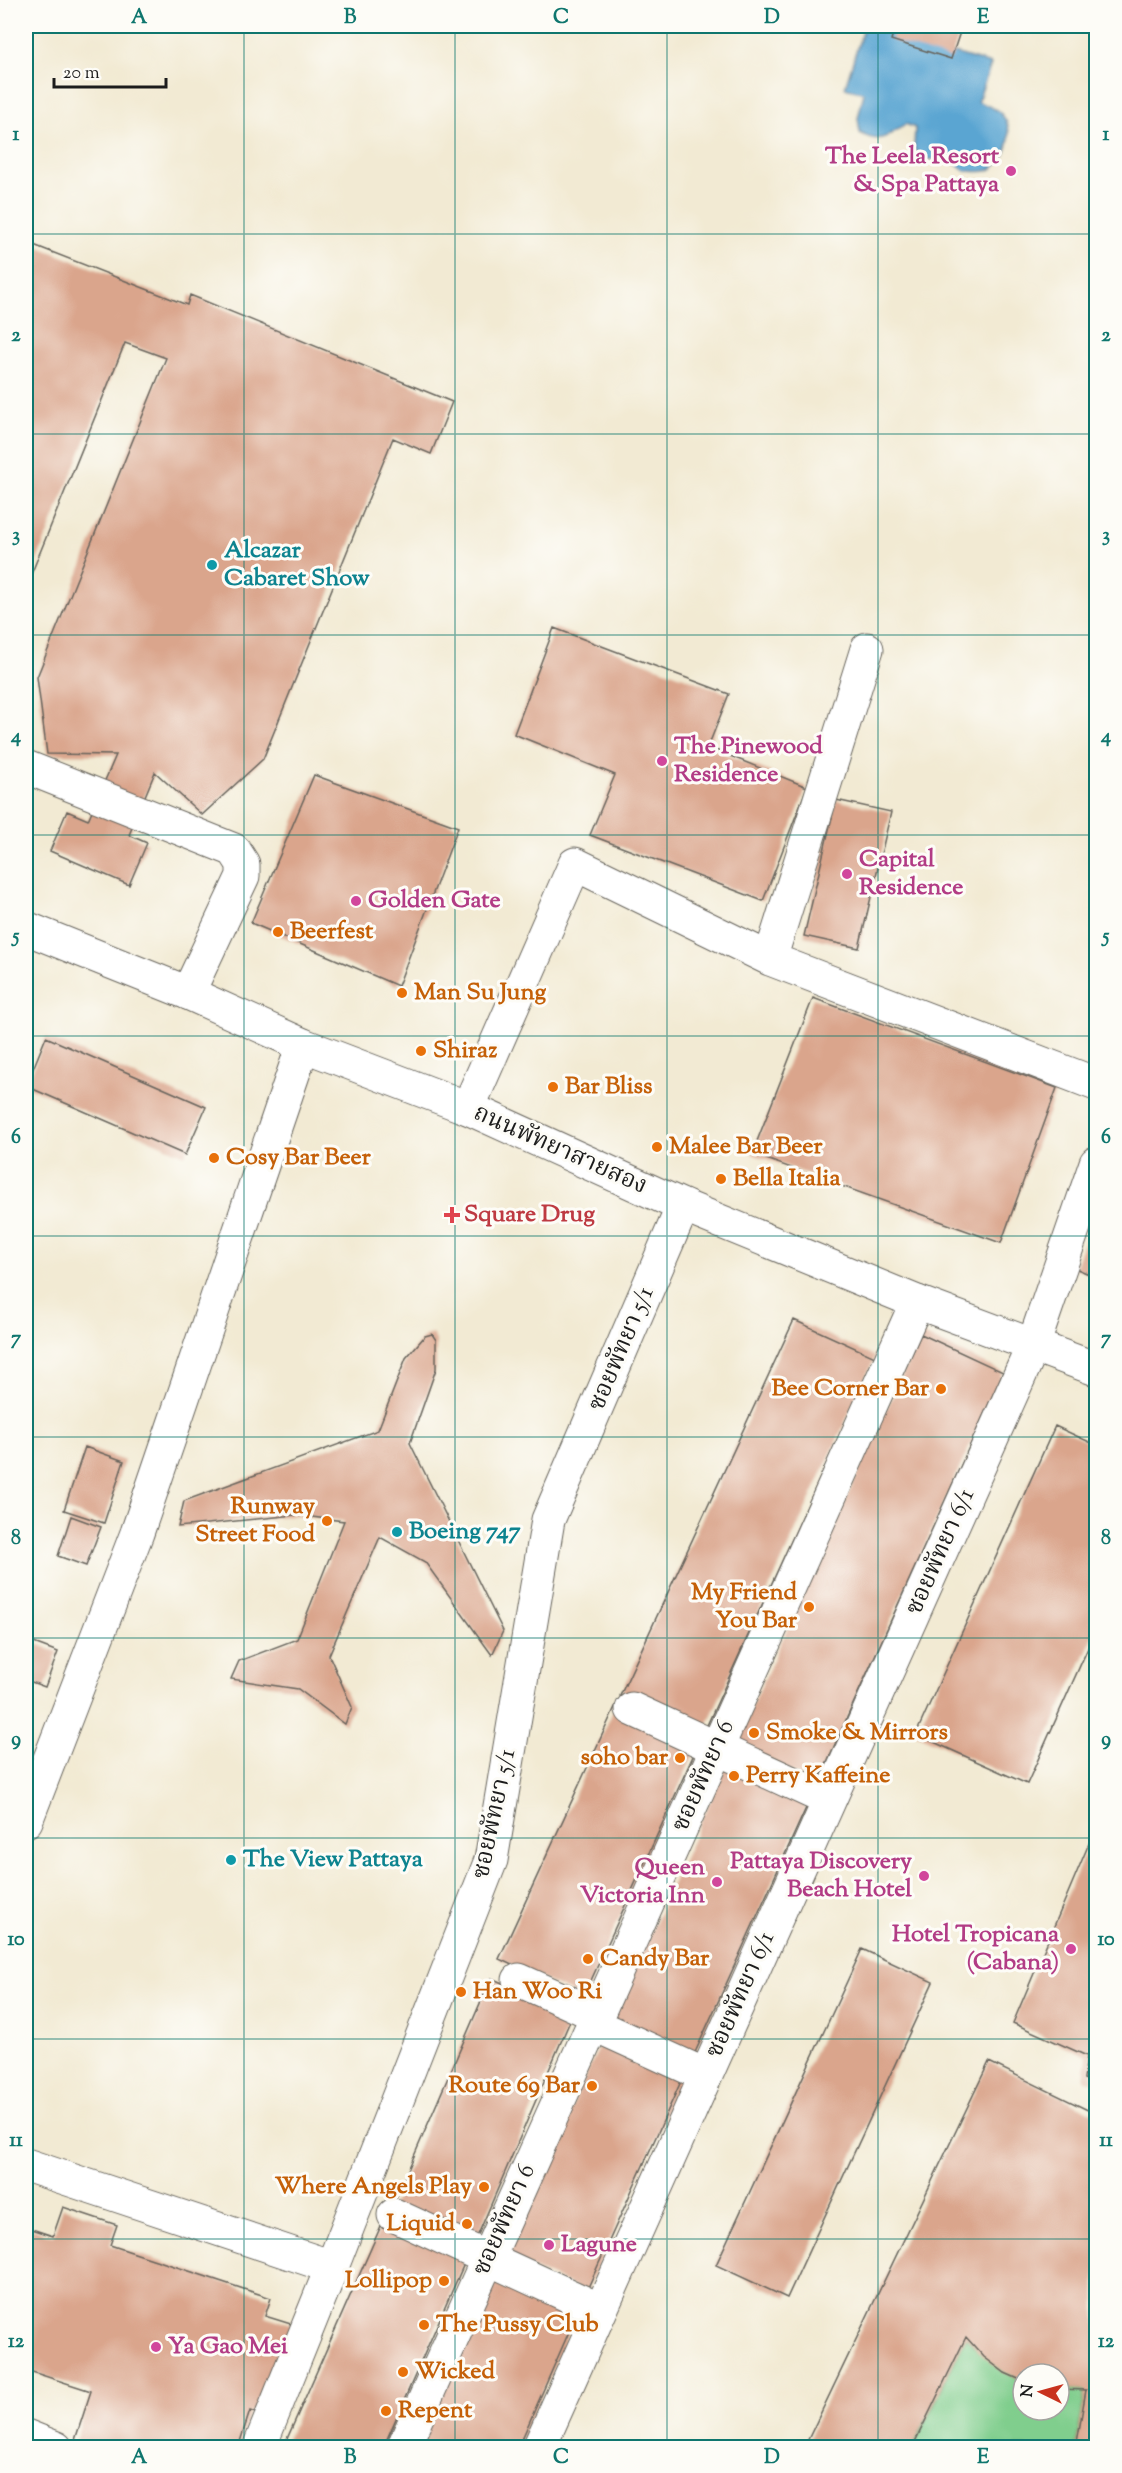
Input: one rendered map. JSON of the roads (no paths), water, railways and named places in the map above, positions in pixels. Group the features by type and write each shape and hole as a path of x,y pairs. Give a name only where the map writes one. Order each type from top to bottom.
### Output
{"street":[{"path":"770,959 867,649"},
{"path":"26,767 234,850 243,864 243,876 188,993"},
{"path":"468,1108 575,864 770,959 1096,1084"},
{"name":"ถนนพัทยาสายสอง","path":"26,928 188,993 303,1045 468,1108 683,1206 917,1302 1096,1368"},
{"path":"26,1821 137,1533 303,1045"},
{"name":"ซอยพัทยา 6/1","path":"539,2448 1034,1346 1096,1162"},
{"name":"ซอยพัทยา 5/1","path":"259,2448 491,1860 548,1520 683,1206"},
{"name":"ซอยพัทยา 6","path":"403,2448 917,1302"},
{"path":"632,1709 829,1800"},
{"path":"519,1980 705,2075"},
{"path":"26,2165 332,2267"},
{"path":"393,2215 600,2310"},
{"path":"26,2436 56,2448"}],"water":[{"path":"864,26 991,64 978,101 999,112 1005,118 1008,126 1006,151 996,165 987,171 965,171 951,160 923,159 914,148 915,128 906,124 879,139 860,133 858,118 864,93 845,87"}],"place":[{"name":"The Leela Resort & Spa Pattaya","path":"1011,171"},
{"name":"Alcazar Cabaret Show","path":"212,565"},
{"name":"The Pinewood Residence","path":"662,761"},
{"name":"Capital Residence","path":"847,874"},
{"name":"Golden Gate","path":"356,901"},
{"name":"Beerfest","path":"278,932"},
{"name":"Man Su Jung","path":"402,993"},
{"name":"Shiraz","path":"421,1051"},
{"name":"Bar Bliss","path":"553,1087"},
{"name":"Malee Bar Beer","path":"657,1147"},
{"name":"Cosy Bar Beer","path":"214,1158"},
{"name":"Bella Italia","path":"721,1179"},
{"name":"Square Drug","path":"452,1215"},
{"name":"Bee Corner Bar","path":"941,1389"},
{"name":"Runway Street Food","path":"327,1521"},
{"name":"Boeing 747","path":"397,1532"},
{"name":"My Friend You Bar","path":"809,1607"},
{"name":"Smoke & Mirrors","path":"754,1733"},
{"name":"soho bar","path":"680,1758"},
{"name":"Perry Kaffeine","path":"734,1776"},
{"name":"The View Pattaya","path":"231,1860"},
{"name":"Pattaya Discovery Beach Hotel","path":"924,1876"},
{"name":"Queen Victoria Inn","path":"717,1882"},
{"name":"Hotel Tropicana (Cabana)","path":"1071,1949"},
{"name":"Candy Bar","path":"588,1959"},
{"name":"Han Woo Ri","path":"461,1992"},
{"name":"Route 69 Bar","path":"592,2086"},
{"name":"Where Angels Play","path":"484,2187"},
{"name":"Liquid","path":"467,2224"},
{"name":"Lagune","path":"549,2245"},
{"name":"Lollipop","path":"444,2281"},
{"name":"The Pussy Club","path":"424,2325"},
{"name":"Ya Gao Mei","path":"156,2347"},
{"name":"Wicked","path":"403,2372"},
{"name":"Repent","path":"386,2411"}]}
